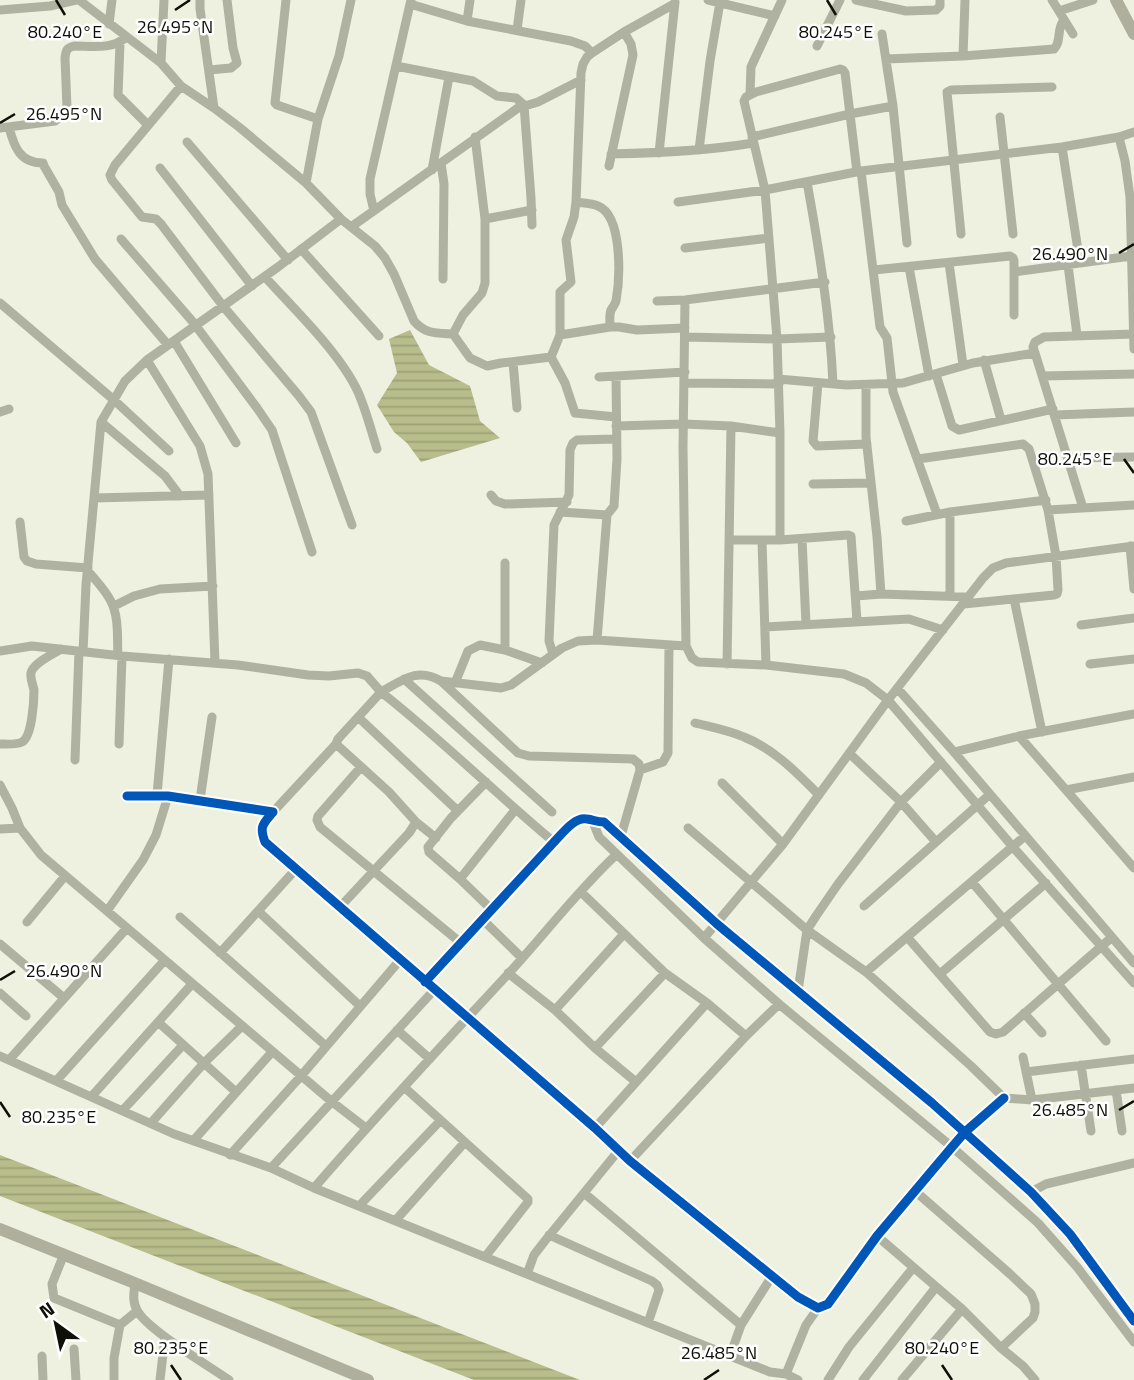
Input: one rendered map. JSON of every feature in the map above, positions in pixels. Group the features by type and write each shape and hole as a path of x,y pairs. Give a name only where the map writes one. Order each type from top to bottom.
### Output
{"street":[{"path":"0,10 50,6 77,0 110,24 123,40 161,64 181,86 214,108 306,183 341,219 375,246 385,258 414,321 420,327 431,332 453,334 470,358 487,366 551,358"},
{"path":"110,24 111,0"},
{"path":"161,64 164,0"},
{"path":"200,0 214,108"},
{"path":"209,70 231,68 237,63 226,0"},
{"path":"286,0 275,103 318,119"},
{"path":"306,183 318,119 339,56 351,0"},
{"path":"467,21 470,0"},
{"path":"517,30 521,0"},
{"path":"708,0 775,16"},
{"path":"750,94 751,67 782,0"},
{"path":"817,46 840,0"},
{"path":"856,0 914,12 936,10 940,6 940,0"},
{"path":"963,56 965,0"},
{"path":"1052,0 1073,34"},
{"path":"886,59 1054,50 1062,16 1093,0"},
{"path":"1116,0 1133,31"},
{"path":"374,211 369,178 411,2 467,21 580,43 592,53"},
{"path":"551,358 560,335 560,292 569,285 571,278 566,240 576,202 583,64 592,53 675,2"},
{"path":"659,153 675,2"},
{"path":"699,150 720,2"},
{"path":"609,166 633,55 624,32"},
{"path":"882,34 893,106 907,243"},
{"path":"123,40 118,95 148,125"},
{"path":"123,40 109,46 69,47 65,58 66,112 55,121 5,128 24,159 43,163 59,192 62,205 95,259 171,343 236,443"},
{"path":"396,66 473,81 497,96 516,99 524,105 532,225"},
{"path":"780,540 780,433 774,289 765,190 744,101 750,94 840,69 845,73 880,327 887,338 891,384 937,514"},
{"path":"432,170 449,76"},
{"path":"351,227 524,105 538,103 581,80"},
{"path":"181,86 115,165 110,175 142,217 156,219 161,224 223,306 311,412 352,525"},
{"path":"961,234 947,92 1052,87"},
{"path":"611,154 699,150 893,106"},
{"path":"999,117 1013,234"},
{"path":"678,202 765,190 859,172 1062,147 1134,132"},
{"path":"453,334 463,315 482,293 485,283 485,219 475,137"},
{"path":"1119,137 1130,197 1134,349"},
{"path":"187,142 288,260"},
{"path":"1062,147 1080,263"},
{"path":"441,163 444,184 443,279"},
{"path":"160,168 252,286"},
{"path":"807,182 825,282 833,384"},
{"path":"576,202 601,207 613,225 619,268 616,303 610,312 610,327"},
{"path":"485,219 532,210"},
{"path":"75,760 81,652 101,422 125,382 147,360 265,277 341,219"},
{"path":"685,248 769,238"},
{"path":"121,239 196,326 272,430 312,552"},
{"path":"301,249 379,336"},
{"path":"874,270 1010,256 1014,261 1014,315"},
{"path":"1014,272 1131,256"},
{"path":"948,263 963,365"},
{"path":"1068,265 1077,335"},
{"path":"909,267 933,375 955,429 1054,412 1134,412"},
{"path":"265,277 329,348 346,372 358,392 377,449"},
{"path":"657,301 685,300 825,282"},
{"path":"685,300 686,646 694,660 844,674 866,683 888,700 1134,983"},
{"path":"0,303 114,400 169,451"},
{"path":"560,335 619,327 777,340 831,337"},
{"path":"1083,508 1035,353 1035,342 1044,337 1133,334"},
{"path":"599,377 891,384 984,360 1035,353"},
{"path":"551,358 565,383 575,413 616,422 731,426 780,433"},
{"path":"147,360 200,446 208,474 215,663"},
{"path":"984,360 1001,420"},
{"path":"513,362 517,408"},
{"path":"1043,376 1134,374"},
{"path":"597,640 607,515 614,506 617,376"},
{"path":"818,383 814,444 867,444"},
{"path":"866,385 867,444 881,594"},
{"path":"101,422 165,476 180,496"},
{"path":"727,664 731,426"},
{"path":"553,654 549,641 554,525 569,495 570,450 577,440 616,439"},
{"path":"856,596 950,595 967,600 1014,599 1057,594 1056,556 1048,510 1029,449 1023,444 918,459"},
{"path":"1068,458 1134,457"},
{"path":"813,484 871,483"},
{"path":"94,498 209,495"},
{"path":"491,495 496,502 505,504 567,502"},
{"path":"906,521 950,512 1046,500"},
{"path":"1048,510 1134,505"},
{"path":"560,512 607,515"},
{"path":"950,512 950,595"},
{"path":"20,522 24,557 27,561 88,570 114,606 120,656 119,744"},
{"path":"730,540 851,536 857,621"},
{"path":"802,539 806,624"},
{"path":"762,541 766,665"},
{"path":"704,938 783,844 897,688 993,568 1006,563 1132,546 1134,589"},
{"path":"505,563 505,650"},
{"path":"114,606 134,596 160,589 213,586"},
{"path":"1014,599 1042,732"},
{"path":"1081,625 1134,618"},
{"path":"765,627 909,619 943,630"},
{"path":"441,681 500,688 511,685 562,648 578,641 686,646"},
{"path":"455,682 468,651 480,645 505,650 542,663"},
{"path":"640,770 663,762 668,753 670,645"},
{"path":"0,651 32,646 215,663 308,675 358,674 367,677 554,842"},
{"path":"0,744 24,741 30,729 32,714 32,671 35,666 61,649"},
{"path":"157,795 169,659"},
{"path":"1090,664 1134,659"},
{"path":"621,836 640,770 639,764 633,759 528,756 518,753 441,681 420,674 404,679 381,692 263,823 261,829 265,842 630,1161 798,1297 818,1308"},
{"path":"404,679 552,812"},
{"path":"897,688 1134,963"},
{"path":"954,752 1019,736 1134,714"},
{"path":"201,800 212,717"},
{"path":"358,717 458,811"},
{"path":"695,723 744,737 766,748 789,765 819,794"},
{"path":"1019,736 1134,868"},
{"path":"336,744 436,838"},
{"path":"849,753 901,802 936,842"},
{"path":"798,991 807,930 838,884 901,802 941,762"},
{"path":"361,767 318,816 320,827 461,943"},
{"path":"1066,790 1134,777"},
{"path":"486,782 428,847 429,852 491,909"},
{"path":"722,783 783,844"},
{"path":"0,785 20,828 41,855 272,1052 366,1128"},
{"path":"864,906 989,794"},
{"path":"127,796 168,796 273,812"},
{"path":"107,911 143,860 156,835 168,796"},
{"path":"460,879 515,810"},
{"path":"425,982 574,822 583,818 590,819 599,837 704,938 1038,1223 1077,1267 1134,1342"},
{"path":"593,822 604,821 717,924 932,1103 1031,1192 1070,1234 1134,1321"},
{"path":"340,907 416,822"},
{"path":"0,829 20,828"},
{"path":"688,828 807,930 866,972 1004,1098 1032,1100 1134,1088"},
{"path":"866,972 1025,836"},
{"path":"314,1188 597,872 617,854"},
{"path":"220,953 296,869"},
{"path":"27,922 65,876"},
{"path":"972,882 1106,1041"},
{"path":"940,974 1046,883"},
{"path":"581,892 665,973 707,1003 746,1036"},
{"path":"258,911 360,1006"},
{"path":"180,917 326,1046"},
{"path":"482,919 522,958"},
{"path":"127,928 64,998 4,1058 193,1141 271,1168 314,1188 769,1372 786,1374 798,1380"},
{"path":"555,1010 623,934"},
{"path":"908,938 990,1032 996,1034 1003,1032 1111,937"},
{"path":"0,944 64,998"},
{"path":"230,1155 400,960"},
{"path":"57,1080 164,961"},
{"path":"508,973 555,1010 636,1082"},
{"path":"595,1048 665,973"},
{"path":"92,1096 192,984"},
{"path":"271,1168 436,989"},
{"path":"1,997 26,1016"},
{"path":"595,1128 707,1003"},
{"path":"630,1161 779,1004"},
{"path":"1024,1013 1042,1033"},
{"path":"158,1022 236,1092"},
{"path":"151,1123 204,1063 242,1026"},
{"path":"397,1030 430,1059"},
{"path":"123,1110 183,1045"},
{"path":"193,1141 272,1052"},
{"path":"1023,1057 1032,1100"},
{"path":"1026,1072 1134,1059"},
{"path":"1081,1065 1091,1131"},
{"path":"404,1087 528,1199 485,1257"},
{"path":"1116,1090 1122,1131"},
{"path":"786,1374 806,1325 818,1308 828,1304 877,1236 965,1132 1004,1098"},
{"path":"359,1206 440,1121"},
{"path":"395,1221 465,1142"},
{"path":"527,1274 534,1255 619,1150"},
{"path":"1031,1192 1046,1184 1134,1163"},
{"path":"915,1191 1031,1294 1035,1304 1033,1318 1001,1348"},
{"path":"584,1193 741,1325"},
{"path":"0,1229 368,1380"},
{"path":"549,1236 657,1285 659,1290 648,1323"},
{"path":"877,1236 962,1309 1035,1380"},
{"path":"64,1254 52,1284 54,1298 120,1325"},
{"path":"828,1380 849,1347 913,1268"},
{"path":"730,1356 741,1325 772,1276"},
{"path":"135,1283 134,1302 145,1321 229,1380"},
{"path":"863,1380 936,1287"},
{"path":"902,1380 962,1309"},
{"path":"114,1380 114,1358 120,1325 137,1311"},
{"path":"160,1380 166,1337"},
{"path":"74,1349 76,1380"},
{"path":"42,1356 43,1380"}],"shaded area":[{"path":"410,330 429,365 470,386 480,421 500,438 421,462 407,443 394,432 377,405 397,373 389,339"},
{"path":"0,1155 580,1380 474,1380 0,1196"}],"cycle path":[{"path":"127,796 168,796 273,812 263,826 265,842 630,1161 798,1297 818,1308 828,1304 877,1236 965,1132 1004,1098"},
{"path":"425,982 569,826 582,819 604,822 717,924 932,1103 1031,1192 1070,1234 1134,1321"}]}
